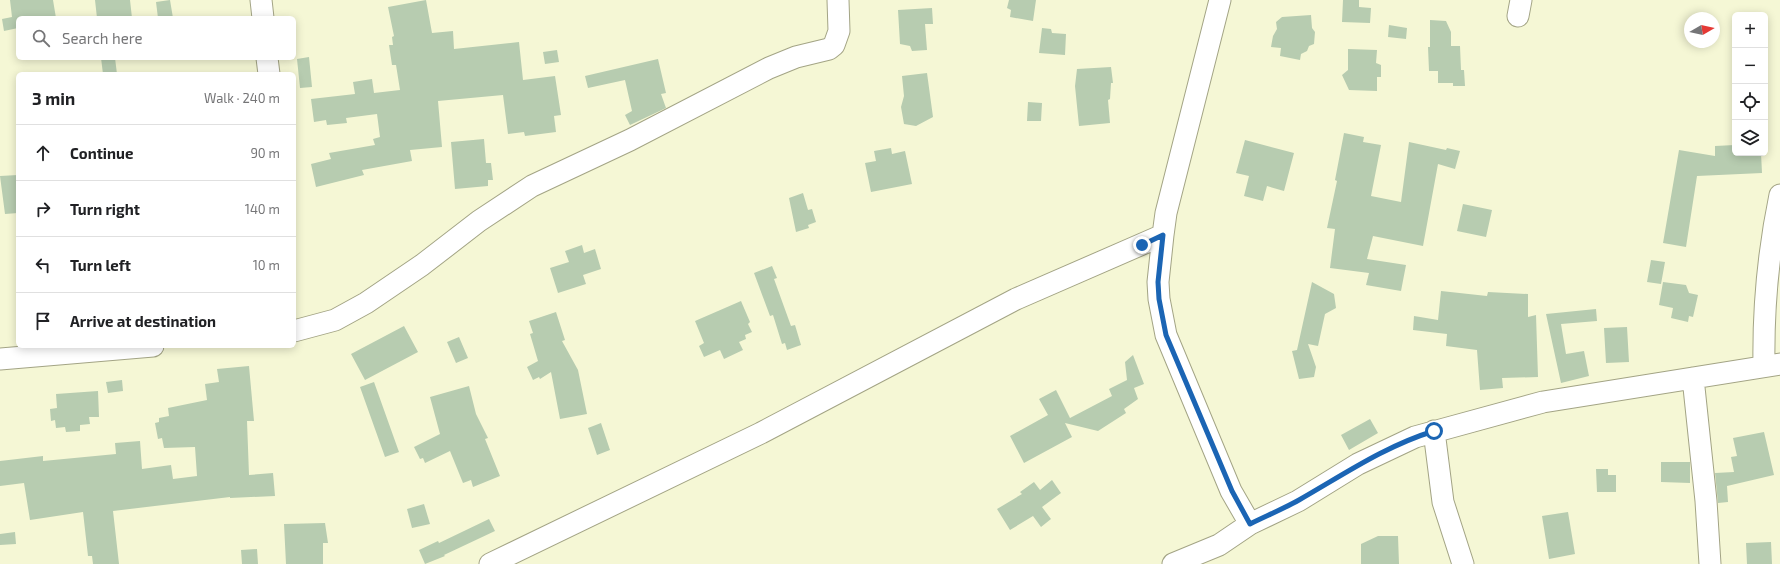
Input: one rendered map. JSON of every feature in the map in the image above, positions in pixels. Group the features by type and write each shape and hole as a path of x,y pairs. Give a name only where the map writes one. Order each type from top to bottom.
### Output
{"street":[{"path":"261,0 263,16"},
{"path":"296,330 335,320 366,304 422,265 479,221 532,186 630,140 768,68 796,57 829,49 834,45 839,31 838,0"},
{"path":"1220,0 1166,213 1158,282 1159,299 1166,335 1232,491 1250,524"},
{"path":"267,60 269,72"},
{"path":"1173,564 1219,545 1250,524 1298,501 1358,464 1414,437 1543,402 1772,365 1764,308 1772,235 1780,195"},
{"path":"490,564 761,433 1016,299 1163,235"},
{"path":"0,359 129,348"},
{"path":"1693,378 1706,501 1710,564"},
{"path":"1434,431 1443,502 1462,564"}],"building":[{"path":"10,0 53,0 56,16 16,16 16,28 4,31 2,19 12,17"},
{"path":"95,0 130,0 132,16 97,16"},
{"path":"170,0 173,16 158,16 156,2"},
{"path":"426,0 432,33 453,31 454,49 519,42 523,80 555,76 561,115 554,116 556,132 525,136 524,132 508,134 503,95 438,101 442,147 410,150 412,161 362,170 364,175 316,187 311,164 331,159 329,153 375,145 373,139 380,137 377,114 346,118 347,123 327,125 326,120 314,122 311,99 355,94 353,82 372,79 374,93 400,90 396,65 392,65 389,45 393,45 392,37 394,36 388,7"},
{"path":"1009,0 1036,0 1033,21 1010,17 1011,10 1007,8"},
{"path":"1343,0 1359,0 1359,7 1371,8 1370,23 1342,22"},
{"path":"932,8 933,24 925,24 927,50 912,51 910,46 900,44 898,10"},
{"path":"1311,15 1312,28 1315,32 1314,44 1309,46 1307,51 1301,54 1300,60 1280,56 1281,48 1271,47 1273,36 1277,29 1276,22 1282,17"},
{"path":"1430,20 1446,21 1451,32 1451,46 1460,46 1461,70 1464,70 1465,86 1453,86 1453,83 1438,83 1438,71 1429,71 1428,47 1430,47"},
{"path":"1389,25 1407,28 1406,39 1388,37"},
{"path":"1042,28 1051,29 1052,33 1066,34 1065,55 1039,53"},
{"path":"1348,49 1377,50 1376,63 1381,65 1381,77 1377,77 1377,91 1349,90 1342,75 1348,70"},
{"path":"557,50 559,62 545,64 543,52"},
{"path":"309,57 312,87 300,88 297,59"},
{"path":"658,59 666,93 661,94 666,108 630,125 625,115 632,111 625,80 588,88 585,76"},
{"path":"101,60 115,60 117,72 103,72"},
{"path":"1111,67 1113,83 1111,83 1110,99 1108,100 1110,123 1079,126 1075,86 1077,69"},
{"path":"927,73 933,117 916,126 904,124 901,107 904,96 902,76"},
{"path":"1028,102 1042,103 1041,121 1027,121"},
{"path":"1344,133 1364,137 1363,142 1381,145 1371,196 1401,202 1409,142 1446,150 1447,148 1460,151 1455,169 1438,164 1423,246 1373,236 1367,259 1406,265 1401,291 1366,285 1369,273 1330,268 1335,229 1327,228 1337,181 1335,180"},
{"path":"484,139 486,163 491,163 493,180 488,180 488,186 455,189 451,142"},
{"path":"1245,140 1294,153 1284,191 1267,186 1263,201 1244,196 1249,176 1236,173"},
{"path":"1732,145 1732,156 1761,156 1762,173 1697,176 1686,247 1663,243 1679,150 1715,156 1715,146"},
{"path":"891,148 892,154 905,151 912,184 871,192 865,163 876,161 874,151"},
{"path":"16,175 16,213 5,214 0,176"},
{"path":"803,193 808,210 812,209 816,222 808,225 809,228 796,232 789,198"},
{"path":"1463,204 1492,210 1486,237 1457,231"},
{"path":"582,245 584,253 595,249 601,269 583,275 586,284 558,293 550,268 569,262 565,251"},
{"path":"1651,260 1665,262 1661,284 1647,282"},
{"path":"772,266 777,278 774,279 791,326 795,325 801,345 787,350 785,343 782,344 773,315 770,316 754,273"},
{"path":"1312,282 1334,294 1336,308 1325,314 1318,346 1308,344 1316,367 1314,377 1299,379 1292,351 1297,350"},
{"path":"1663,282 1686,285 1689,293 1698,295 1693,317 1689,316 1688,322 1671,318 1673,308 1659,305"},
{"path":"1441,291 1487,296 1488,292 1528,294 1528,317 1536,315 1538,377 1502,378 1503,388 1480,390 1477,350 1446,346 1447,334 1413,330 1414,316 1438,320"},
{"path":"741,301 750,322 748,324 752,332 745,335 746,339 739,342 743,350 724,359 720,350 704,357 699,346 704,343 695,321"},
{"path":"1596,309 1597,321 1561,324 1566,354 1584,351 1589,376 1561,383 1546,314"},
{"path":"556,312 565,340 562,341 578,370 587,414 560,419 551,372 540,379 539,377 533,380 527,367 538,361 530,334 533,333 529,321"},
{"path":"404,326 418,352 365,380 351,354"},
{"path":"1627,327 1629,362 1606,363 1604,328"},
{"path":"459,337 468,358 456,363 447,342"},
{"path":"1133,355 1144,384 1134,388 1138,399 1124,409 1126,413 1098,431 1065,423 1072,437 1024,463 1010,436 1048,415 1039,399 1056,390 1070,418 1112,396 1109,389 1127,380 1125,362"},
{"path":"249,366 254,421 247,421 249,475 273,473 275,496 230,497 113,511 119,564 93,564 92,556 88,556 83,512 30,520 24,483 0,486 0,461 43,456 43,461 116,454 115,443 140,441 142,469 171,465 173,479 197,476 195,447 164,448 162,438 158,439 155,423 159,422 159,418 169,416 168,408 207,400 205,384 219,382 217,369"},
{"path":"122,380 123,391 108,393 106,382"},
{"path":"374,382 399,452 385,457 360,387"},
{"path":"469,386 476,414 488,438 485,439 500,476 473,487 471,480 463,483 450,451 425,463 423,458 420,459 414,447 440,434 430,397"},
{"path":"98,391 99,417 89,417 90,424 80,425 80,431 66,432 65,427 56,428 55,420 51,421 50,409 57,408 56,394"},
{"path":"1370,419 1378,433 1349,450 1341,435"},
{"path":"601,423 610,450 597,455 588,428"},
{"path":"1764,432 1774,475 1727,486 1728,502 1718,503 1715,473 1734,472 1731,457 1737,456 1733,438"},
{"path":"1661,462 1690,462 1690,483 1661,482"},
{"path":"1596,469 1608,469 1608,475 1616,475 1616,492 1597,492"},
{"path":"1052,480 1061,493 1042,507 1051,519 1041,527 1033,516 1010,530 997,509 1022,494 1020,492 1034,482 1040,490"},
{"path":"424,504 430,524 412,528 407,509"},
{"path":"1568,512 1575,554 1549,559 1542,516"},
{"path":"489,519 495,531 444,555 445,556 425,564 419,550 438,541 439,543"},
{"path":"325,523 328,543 323,543 323,564 286,564 284,524"},
{"path":"15,532 16,544 0,545 0,534"},
{"path":"1378,536 1398,536 1399,564 1361,564 1361,544"},
{"path":"1771,542 1772,564 1747,564 1746,543"},
{"path":"257,549 258,564 242,564 241,550"}],"route":[{"path":"1142,245 1163,235 1158,282 1159,299 1166,335 1232,491 1250,524 1298,501 1358,464 1414,437 1434,431"}]}
